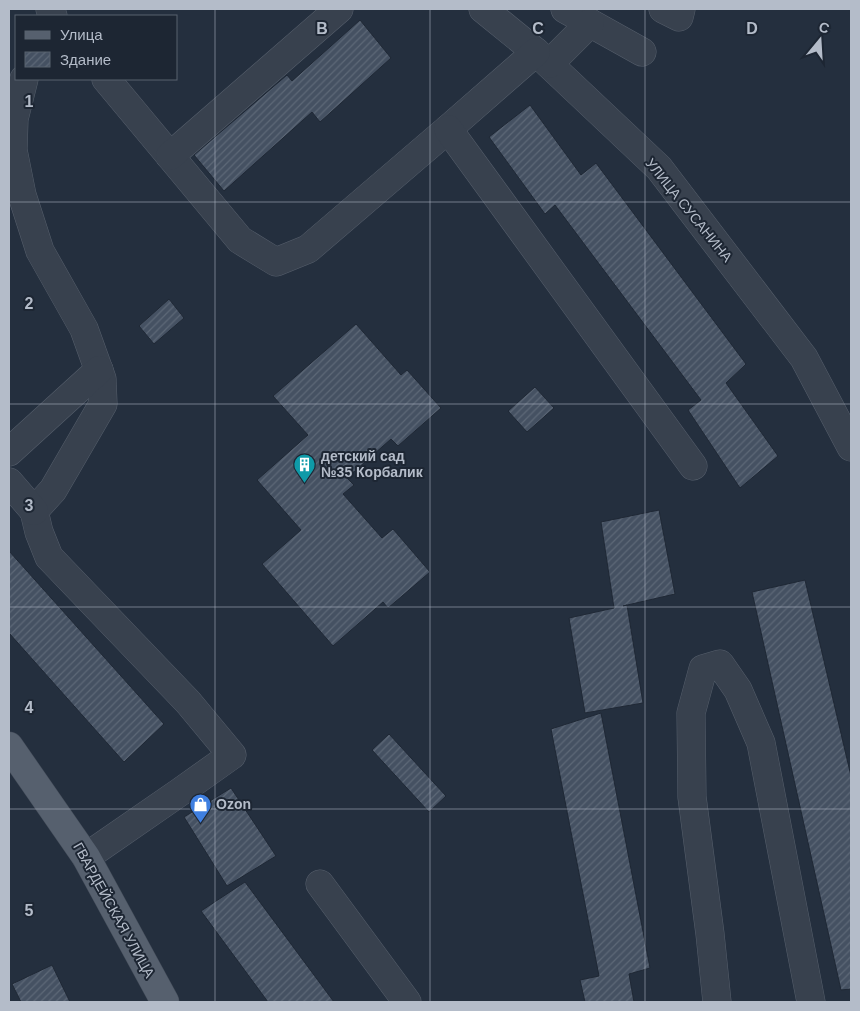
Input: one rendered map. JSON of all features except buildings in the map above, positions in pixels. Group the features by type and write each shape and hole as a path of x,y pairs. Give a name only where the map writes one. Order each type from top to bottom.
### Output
{"main road":[{"name":"ГВАРДЕЙСКАЯ УЛИЦА","path":"9,746 86,857 165,1002"}],"street":[{"path":"170,156 339,9"},
{"name":"УЛИЦА СУСАНИНА","path":"483,9 543,58 659,168 804,358 851,447"},
{"path":"565,9 642,52"},
{"path":"663,9 679,17 681,9"},
{"path":"107,80 240,240 276,262 308,249 448,130 590,23"},
{"path":"24,80 13,110 13,150 22,195 40,251 84,329 102,379 103,404 53,490 34,511"},
{"path":"448,130 693,466"},
{"path":"9,452 99,370"},
{"path":"9,482 34,511 39,532 49,557 188,702 232,755 86,857"},
{"path":"717,1002 692,797 691,713 703,669 720,664 738,690 762,743 812,1002"},
{"path":"320,884 407,1002"}],"place":[{"name":"детский сад №35 Корбалик","path":"305,483"},
{"name":"Ozon","path":"200,823"}]}
